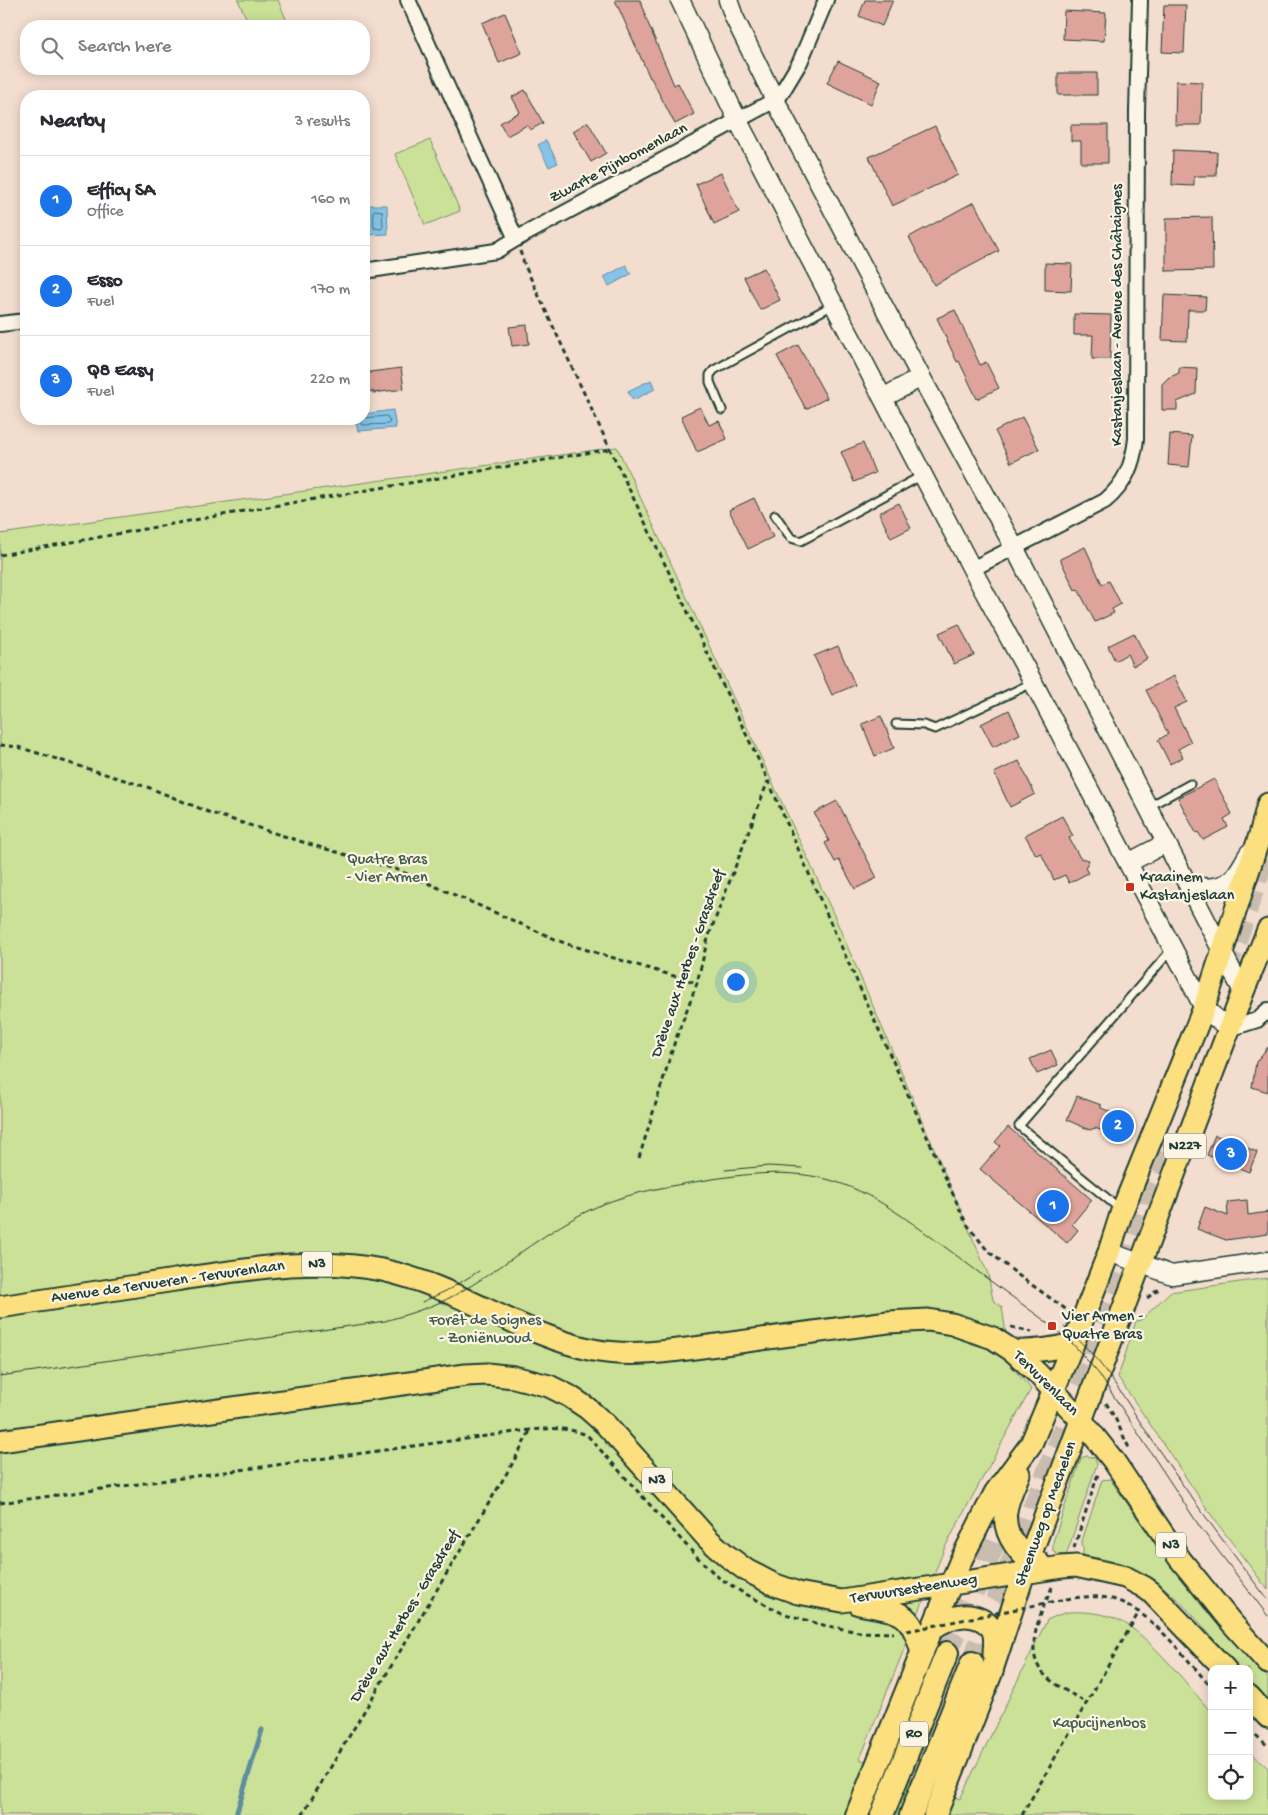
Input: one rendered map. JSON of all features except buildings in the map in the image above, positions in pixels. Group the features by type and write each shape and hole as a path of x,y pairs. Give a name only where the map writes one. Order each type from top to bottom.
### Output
{"highway":[{"path":"857,1815 922,1653"},
{"name":"R0","path":"882,1815 947,1653"},
{"name":"R0","path":"911,1815 982,1666"},
{"path":"935,1815 982,1666"}],"main road":[{"name":"N227","path":"1026,1567 1020,1552 1008,1535 1005,1518 1008,1501 1053,1392 1065,1346 1109,1252 1122,1211 1204,1008 1223,953 1268,804"},
{"name":"N227","path":"1140,1263 1268,930"},
{"name":"Avenue de Tervueren - Tervurenlaan","path":"0,1307 253,1268 327,1263 381,1270 422,1281 448,1290 543,1336 594,1350 620,1353"},
{"name":"Steenweg op Mechelen","path":"982,1666 1026,1567 1140,1263"},
{"name":"Tervurenlaan","path":"620,1353 653,1353 888,1322 928,1320 975,1330 993,1338 1013,1351 1037,1372 1053,1392 1082,1421 1112,1460 1180,1559 1231,1622 1268,1663"},
{"path":"1013,1351 1027,1352 1065,1346"},
{"name":"Tervuursesteenweg","path":"0,1441 466,1375 514,1376 549,1386 587,1408 606,1425 708,1539 746,1570 773,1584 798,1593 842,1601 949,1584 1026,1567"},
{"path":"922,1653 949,1584 995,1492 1031,1444"},
{"path":"1026,1567 1057,1575 1076,1566 1125,1577 1151,1592 1221,1665"},
{"path":"842,1601 892,1610 907,1617 917,1633 922,1653"},
{"path":"932,1630 942,1621 958,1616 975,1616 988,1623 993,1631 995,1640 982,1666"},
{"path":"1253,1700 1268,1717"}],"street":[{"path":"408,0 516,239"},
{"path":"680,0 738,121 972,570 1204,1008 1229,1029 1257,1020 1268,1010"},
{"path":"728,0 734,17 775,100 921,377 1014,547 1243,992"},
{"path":"775,100 779,97 800,62 826,0"},
{"name":"Kastanjeslaan - Avenue des Châtaignes","path":"972,570 1105,501 1122,483 1134,456 1136,439 1137,121 1140,0"},
{"name":"Zwarte Pijnbomenlaan","path":"370,270 496,251 775,100"},
{"path":"0,324 20,321"},
{"path":"883,398 921,377"},
{"path":"1187,882 1193,886 1204,888 1228,882 1234,876 1260,835"},
{"path":"1128,863 1166,842"},
{"path":"1109,1252 1172,1275 1268,1261"}],"lane":[{"path":"722,410 710,382 710,374 714,370 834,304"},
{"path":"775,515 791,538 801,541 923,476"},
{"path":"896,724 924,725 934,729 1033,682"},
{"path":"1148,807 1190,784"},
{"path":"1122,1211 1019,1126 1173,948"}],"path":[{"path":"516,239 525,266 610,449 768,780 966,1223 986,1250 1067,1310"},
{"path":"0,555 250,510 610,449"},
{"path":"0,745 18,747 150,788 212,813 398,870 564,944 697,983"},
{"name":"Drève aux Herbes - Grasdreef","path":"639,1158 675,1042 697,983 708,938 768,780"},
{"path":"1142,1305 1160,1288 1173,1283 1172,1275"},
{"path":"1009,1326 1029,1330 1065,1346"},
{"path":"1106,1402 1122,1433"},
{"path":"0,1503 551,1428 572,1429 587,1435 623,1476"},
{"name":"Drève aux Herbes - Grasdreef","path":"302,1815 511,1466 530,1430"},
{"path":"1075,1546 1098,1477"},
{"path":"1057,1575 1039,1622 1034,1656 1039,1668 1047,1677 1086,1702"},
{"path":"907,1631 1066,1599 1090,1597 1111,1599 1123,1603 1138,1612 1161,1631 1208,1684"},
{"path":"1022,1815 1138,1612"},
{"path":"1253,1733 1268,1746"}],"green space":[{"path":"238,0 278,0 286,20 247,20"},
{"path":"430,140 460,211 425,225 395,154"},
{"name":"Forêt de Soignes - Zoniënwoud","path":"617,447 833,913 988,1274 993,1300 1002,1307 1011,1366 1031,1389 945,1547 860,1759 960,1799 1047,1620 1069,1612 1092,1613 1108,1616 1123,1622 1140,1635 1162,1656 1208,1708 1208,1800 1253,1800 1253,1755 1268,1768 1268,1815 0,1815 0,534"},
{"path":"1268,1278 1268,1590 1214,1519 1118,1377 1136,1321 1141,1320 1170,1292"},
{"path":"1087,1456 1095,1458 1097,1464 1067,1553 1066,1555 1057,1554 1053,1551 1053,1542 1081,1458"},
{"path":"1110,1479 1164,1556 1223,1628 1268,1678 1268,1701 1253,1685 1253,1665 1235,1665 1189,1611 1172,1595 1154,1581 1133,1569 1110,1561 1083,1556 1081,1544 1102,1480"}],"water":[{"path":"546,140 558,163 549,167 538,145"},
{"path":"370,205 387,205 388,234 370,235"},
{"path":"626,265 631,274 609,286 604,277"},
{"path":"651,380 655,389 633,400 628,391"},
{"path":"393,410 396,428 358,431 356,425 370,425 370,413"}],"waterway":[{"path":"236,1815 262,1730"}],"tunnel":[{"path":"1225,973 1268,846"},
{"path":"1115,1263 1161,1141"},
{"path":"972,1663 1125,1276"},
{"path":"947,1653 1010,1508"}],"tram line":[{"path":"725,1170 769,1166 802,1168"},
{"path":"0,1376 385,1321 430,1307 455,1295 560,1226 590,1210 634,1194 694,1182 760,1174 793,1174 826,1179 860,1191 890,1208 1052,1326 1073,1344 1099,1374 1200,1527 1268,1616"},
{"path":"422,1302 448,1290 479,1271"},
{"path":"1064,1327 1091,1352 1124,1396 1182,1483 1268,1600"}],"place":[{"name":"Kraainem Kastanjeslaan","path":"1130,887"},
{"name":"Esso","path":"1118,1126"},
{"name":"Q8 Easy","path":"1231,1154"},
{"name":"Efficy SA","path":"1053,1206"},
{"name":"Vier Armen - Quatre Bras","path":"1052,1326"}],"park label":[{"name":"Quatre Bras - Vier Armen","path":"387,869"},
{"name":"Kapucijnenbos","path":"1099,1724"}]}
